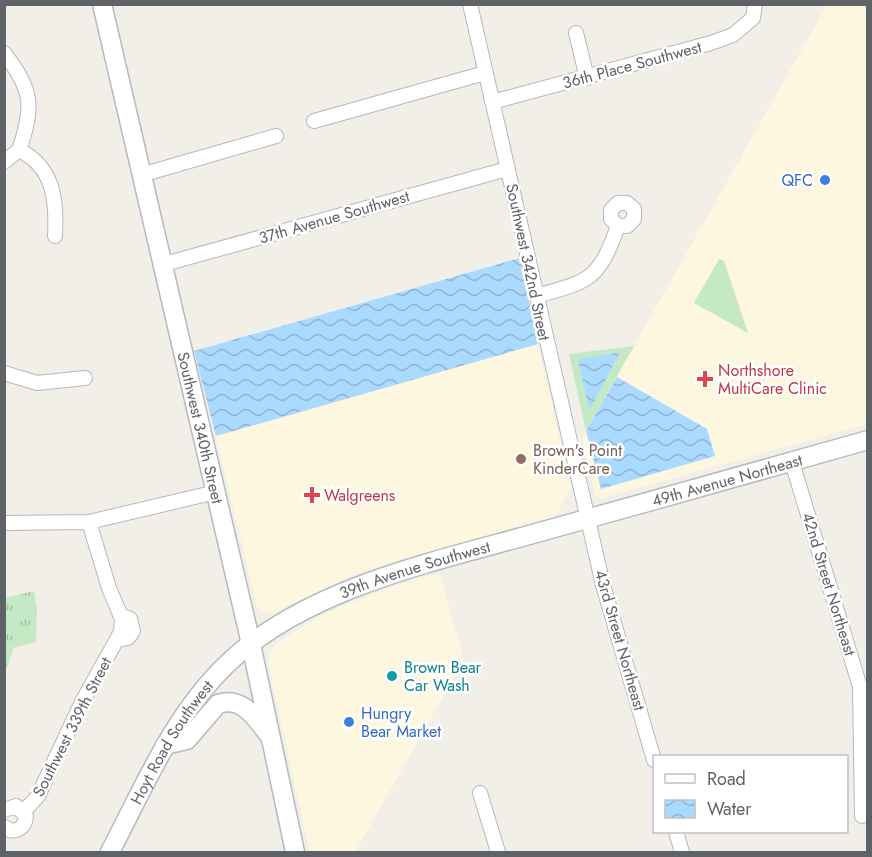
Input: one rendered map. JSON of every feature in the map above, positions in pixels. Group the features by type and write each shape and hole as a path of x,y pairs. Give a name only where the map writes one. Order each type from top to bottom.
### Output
{"main road":[{"name":"Southwest 340th Street","path":"102,4 251,644 295,852"},
{"name":"49th Avenue Northeast","path":"588,519 867,440"},
{"name":"39th Avenue Southwest","path":"251,644 315,605 374,580 588,519"},
{"name":"Hoyt Road Southwest","path":"110,852 165,745 199,694 227,664 251,644"},
{"path":"165,745 187,740 218,704 225,702 246,708 272,739"}],"street":[{"name":"Southwest 342nd Street","path":"470,4 588,519"},
{"name":"36th Place Southwest","path":"492,102 587,78 733,35 753,18 755,4"},
{"path":"576,33 587,78"},
{"path":"4,53 24,81 30,101 29,122 19,150 4,162"},
{"path":"314,122 486,73"},
{"path":"141,175 276,136"},
{"path":"19,150 40,164 51,185 57,208 55,236"},
{"name":"37th Avenue Southwest","path":"161,265 507,169"},
{"path":"536,296 583,283 606,258 618,226"},
{"path":"4,373 37,383 85,378"},
{"name":"42nd Street Northeast","path":"792,462 860,687 862,816"},
{"path":"4,523 89,522 216,492"},
{"name":"43rd Street Northeast","path":"588,519 603,585 653,757"},
{"name":"Southwest 339th Street","path":"24,812 36,800 86,694 118,640 122,619 109,588 89,522"},
{"path":"480,793 498,852"},
{"name":"Southwest 339th Street","path":"4,810 16,806 26,816 23,826 13,831 4,827"},
{"path":"677,833 682,852"}],"shaded area":[{"path":"827,5 867,5 867,424 601,498 595,495 582,438"},
{"path":"538,344 571,489 555,516 357,573 274,613 265,613 257,608 216,436"},
{"path":"439,573 464,660 355,852 310,852 269,668 269,653 278,642 328,612 394,586"}],"green space":[{"path":"719,259 724,261 748,333 694,303"},
{"path":"634,346 586,431 569,354"},
{"path":"34,591 37,609 36,642 14,648 5,672 5,598"}],"water":[{"path":"520,258 538,344 216,436 194,351"},
{"path":"620,352 590,409 589,409 578,360"},
{"path":"617,377 707,429 715,456 601,489 586,431"}],"place":[{"name":"QFC","path":"825,180"},
{"name":"Northshore MultiCare Clinic","path":"705,379"},
{"name":"Brown's Point KinderCare","path":"521,459"},
{"name":"Walgreens","path":"312,495"},
{"name":"Brown Bear Car Wash","path":"392,676"},
{"name":"Hungry Bear Market","path":"349,722"}]}
